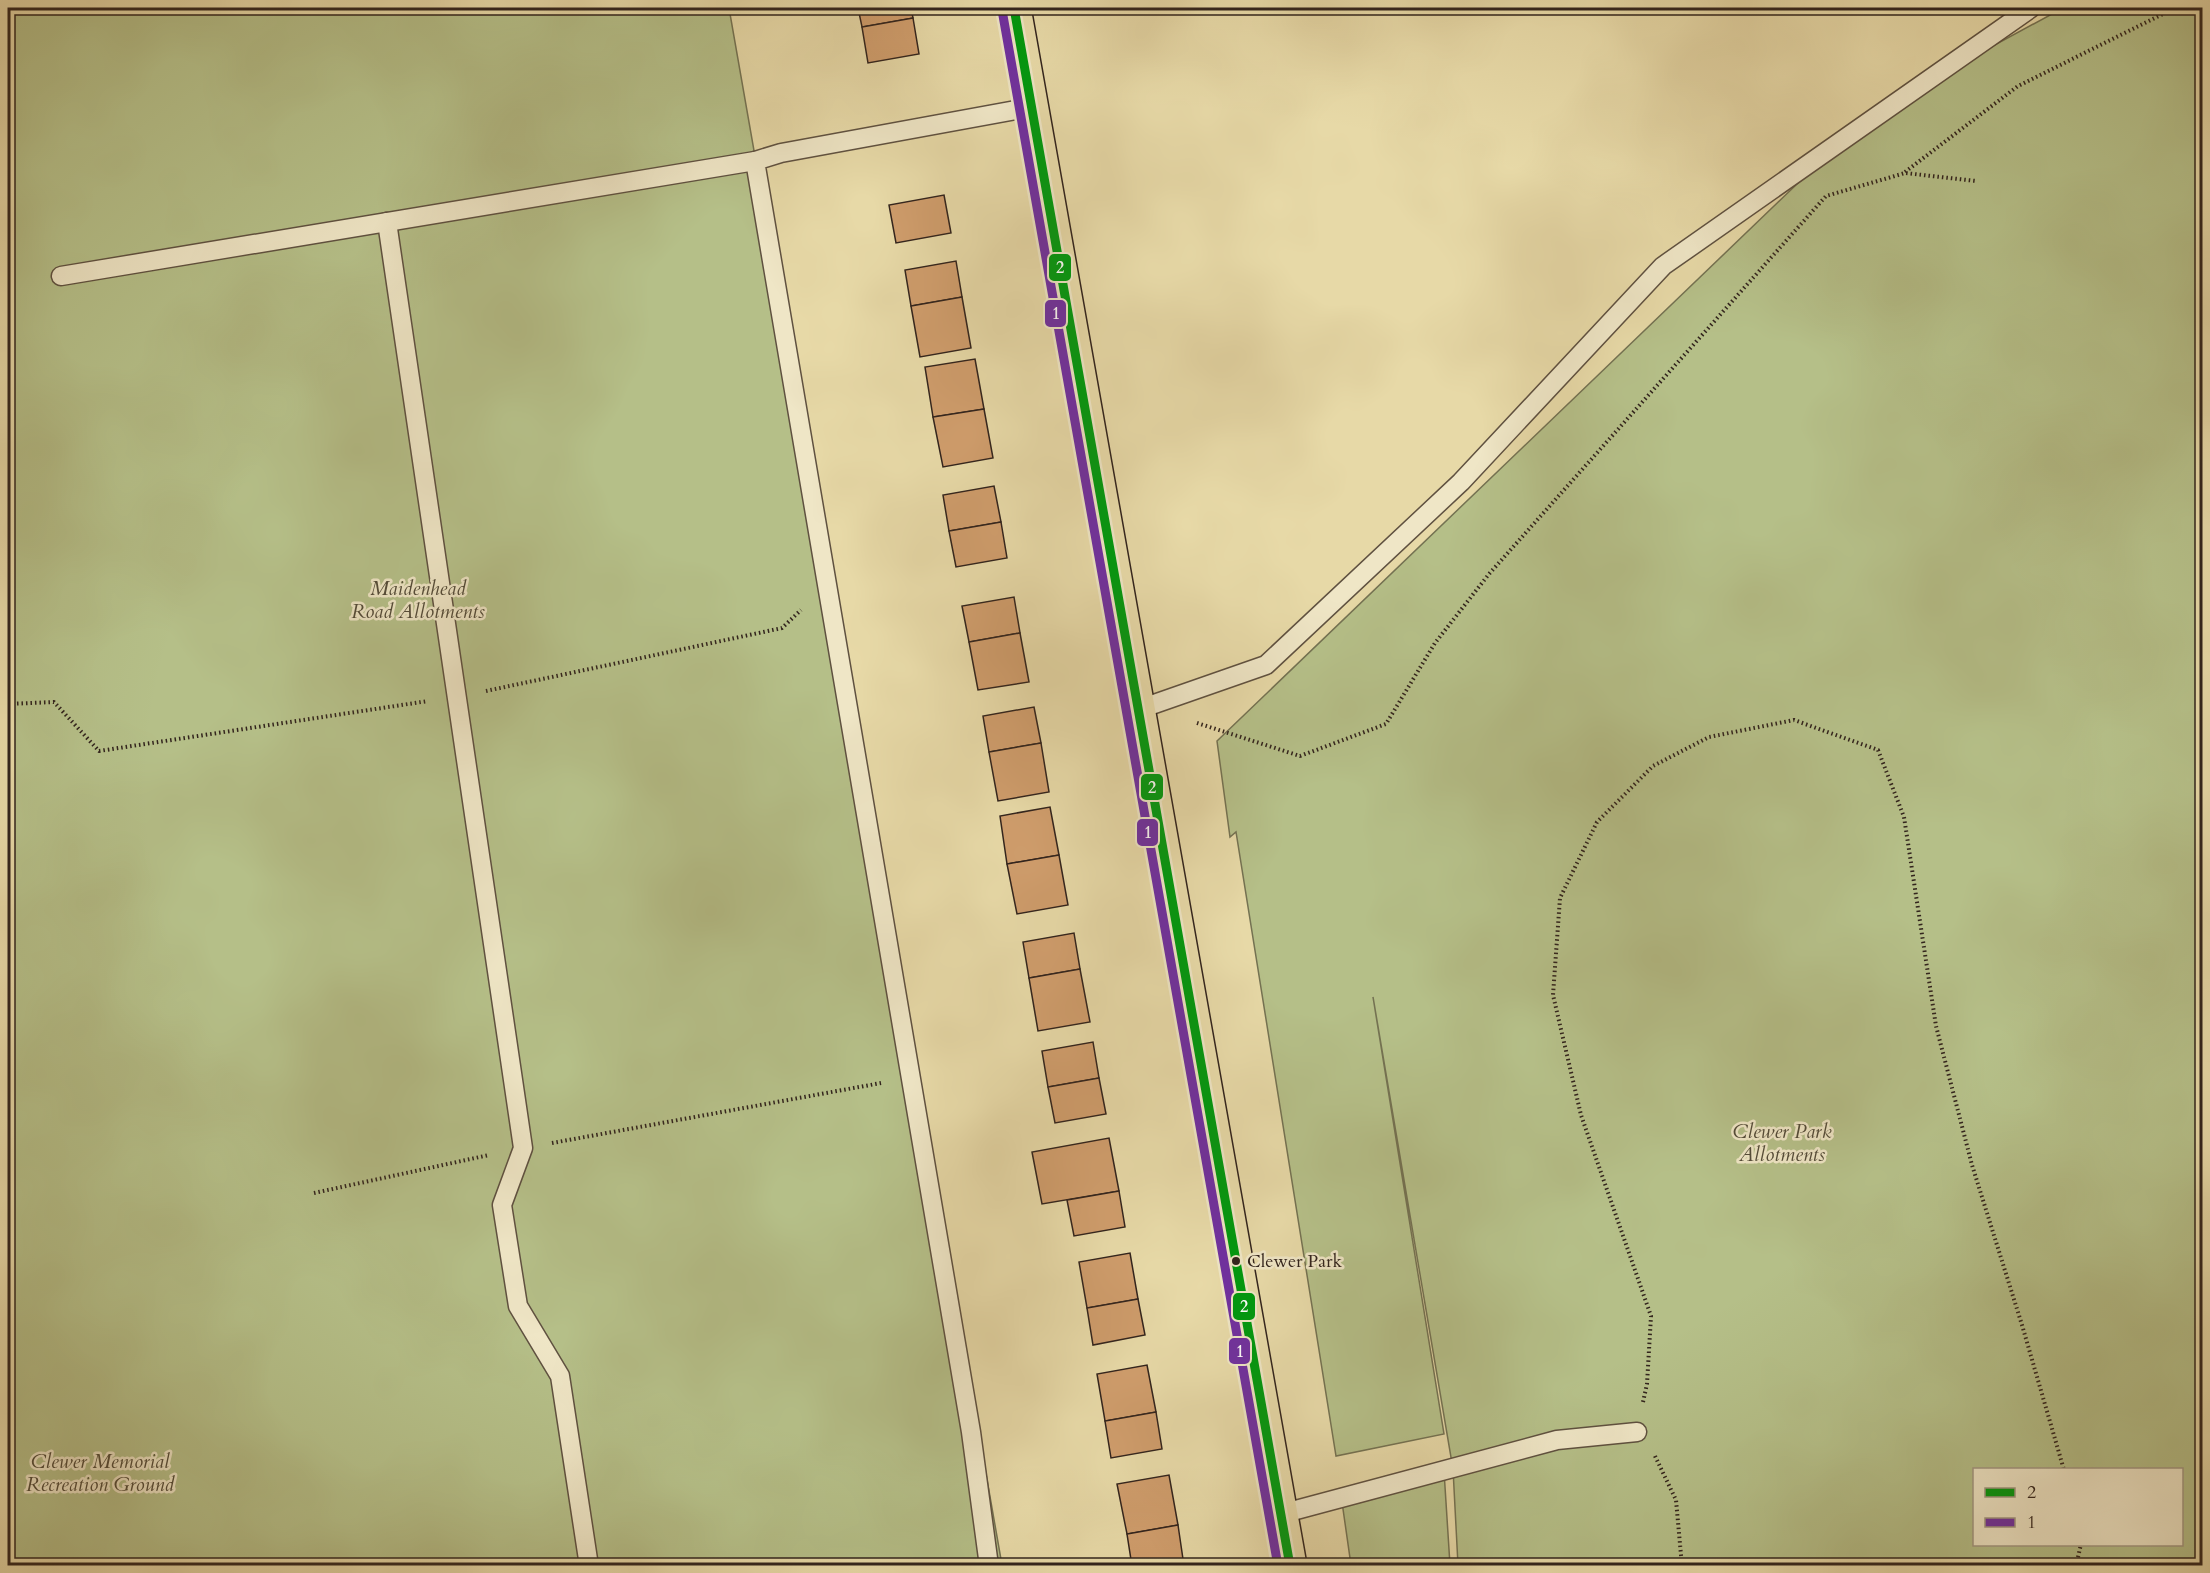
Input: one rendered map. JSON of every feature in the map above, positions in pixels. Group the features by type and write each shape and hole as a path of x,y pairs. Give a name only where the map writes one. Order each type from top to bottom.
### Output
{"main road":[{"path":"1014,8 1290,1566"}],"lane":[{"path":"1137,710 1266,665 1461,482 1663,266 2031,8"},
{"path":"61,276 755,161 781,153 1032,107"},
{"path":"755,161 912,1077 971,1432 989,1566"},
{"path":"387,222 523,1148 502,1205 518,1306 560,1376 589,1566"},
{"path":"1281,1514 1557,1440 1636,1432"}],"path":[{"path":"1196,723 1300,756 1386,724 1435,643 1488,574 1826,196 1905,173 2018,86 2175,8"},
{"path":"1905,173 1976,181"},
{"path":"8,704 54,702 99,751 458,697 782,628 828,585"},
{"path":"1682,1566 1676,1500 1658,1460 1636,1432 1647,1384 1651,1316 1581,1115 1553,995 1560,898 1597,822 1653,766 1709,737 1794,720 1878,750 1904,817 1936,1026 1972,1165 2063,1468"},
{"path":"314,1193 523,1148 912,1077"},
{"path":"2076,1566 2081,1546"}],"green space":[{"name":"Maidenhead Road Allotments","path":"8,8 729,8 1002,1565 8,1566"},
{"name":"Clewer Park Allotments","path":"2063,8 2202,8 2202,1565 1458,1565 1453,1469 1373,997 1444,1434 1336,1456 1236,832 1230,837 1217,741 1873,111"},
{"path":"1444,1471 1450,1565 1351,1565 1342,1502"}],"building":[{"path":"858,8 911,8 913,18 862,27"},
{"path":"913,18 919,54 868,63 862,27"},
{"path":"944,195 951,233 896,243 889,205"},
{"path":"956,261 962,297 911,306 905,270"},
{"path":"962,297 971,348 920,357 911,306"},
{"path":"975,359 984,409 933,417 925,367"},
{"path":"984,409 993,458 943,467 933,417"},
{"path":"994,486 1001,522 949,531 943,495"},
{"path":"1001,522 1007,558 956,567 949,531"},
{"path":"1014,597 1020,633 969,642 962,606"},
{"path":"1020,633 1029,682 978,690 969,642"},
{"path":"1034,707 1041,743 989,752 983,716"},
{"path":"1041,743 1049,792 998,801 989,752"},
{"path":"1050,807 1059,855 1007,864 1000,816"},
{"path":"1059,855 1068,905 1017,914 1007,864"},
{"path":"1074,933 1080,969 1029,978 1023,942"},
{"path":"1080,969 1090,1022 1038,1031 1029,978"},
{"path":"1093,1042 1099,1078 1048,1087 1042,1051"},
{"path":"1099,1078 1106,1114 1055,1123 1048,1087"},
{"path":"1109,1138 1119,1191 1042,1204 1032,1152"},
{"path":"1119,1191 1125,1227 1074,1236 1067,1200"},
{"path":"1130,1253 1138,1299 1087,1308 1079,1262"},
{"path":"1138,1299 1145,1335 1093,1345 1087,1308"},
{"path":"1147,1365 1156,1412 1105,1421 1097,1374"},
{"path":"1156,1412 1162,1449 1111,1458 1105,1421"},
{"path":"1169,1475 1178,1525 1127,1534 1117,1484"},
{"path":"1178,1525 1184,1566 1132,1566 1127,1534"}],"transit line":[{"name":"2","path":"1014,8 1290,1566"},
{"name":"1","path":"1002,10 1278,1566"}],"place":[{"name":"Clewer Park","path":"1236,1261"}],"park label":[{"name":"Clewer Memorial Recreation Ground","path":"100,1472"}]}
